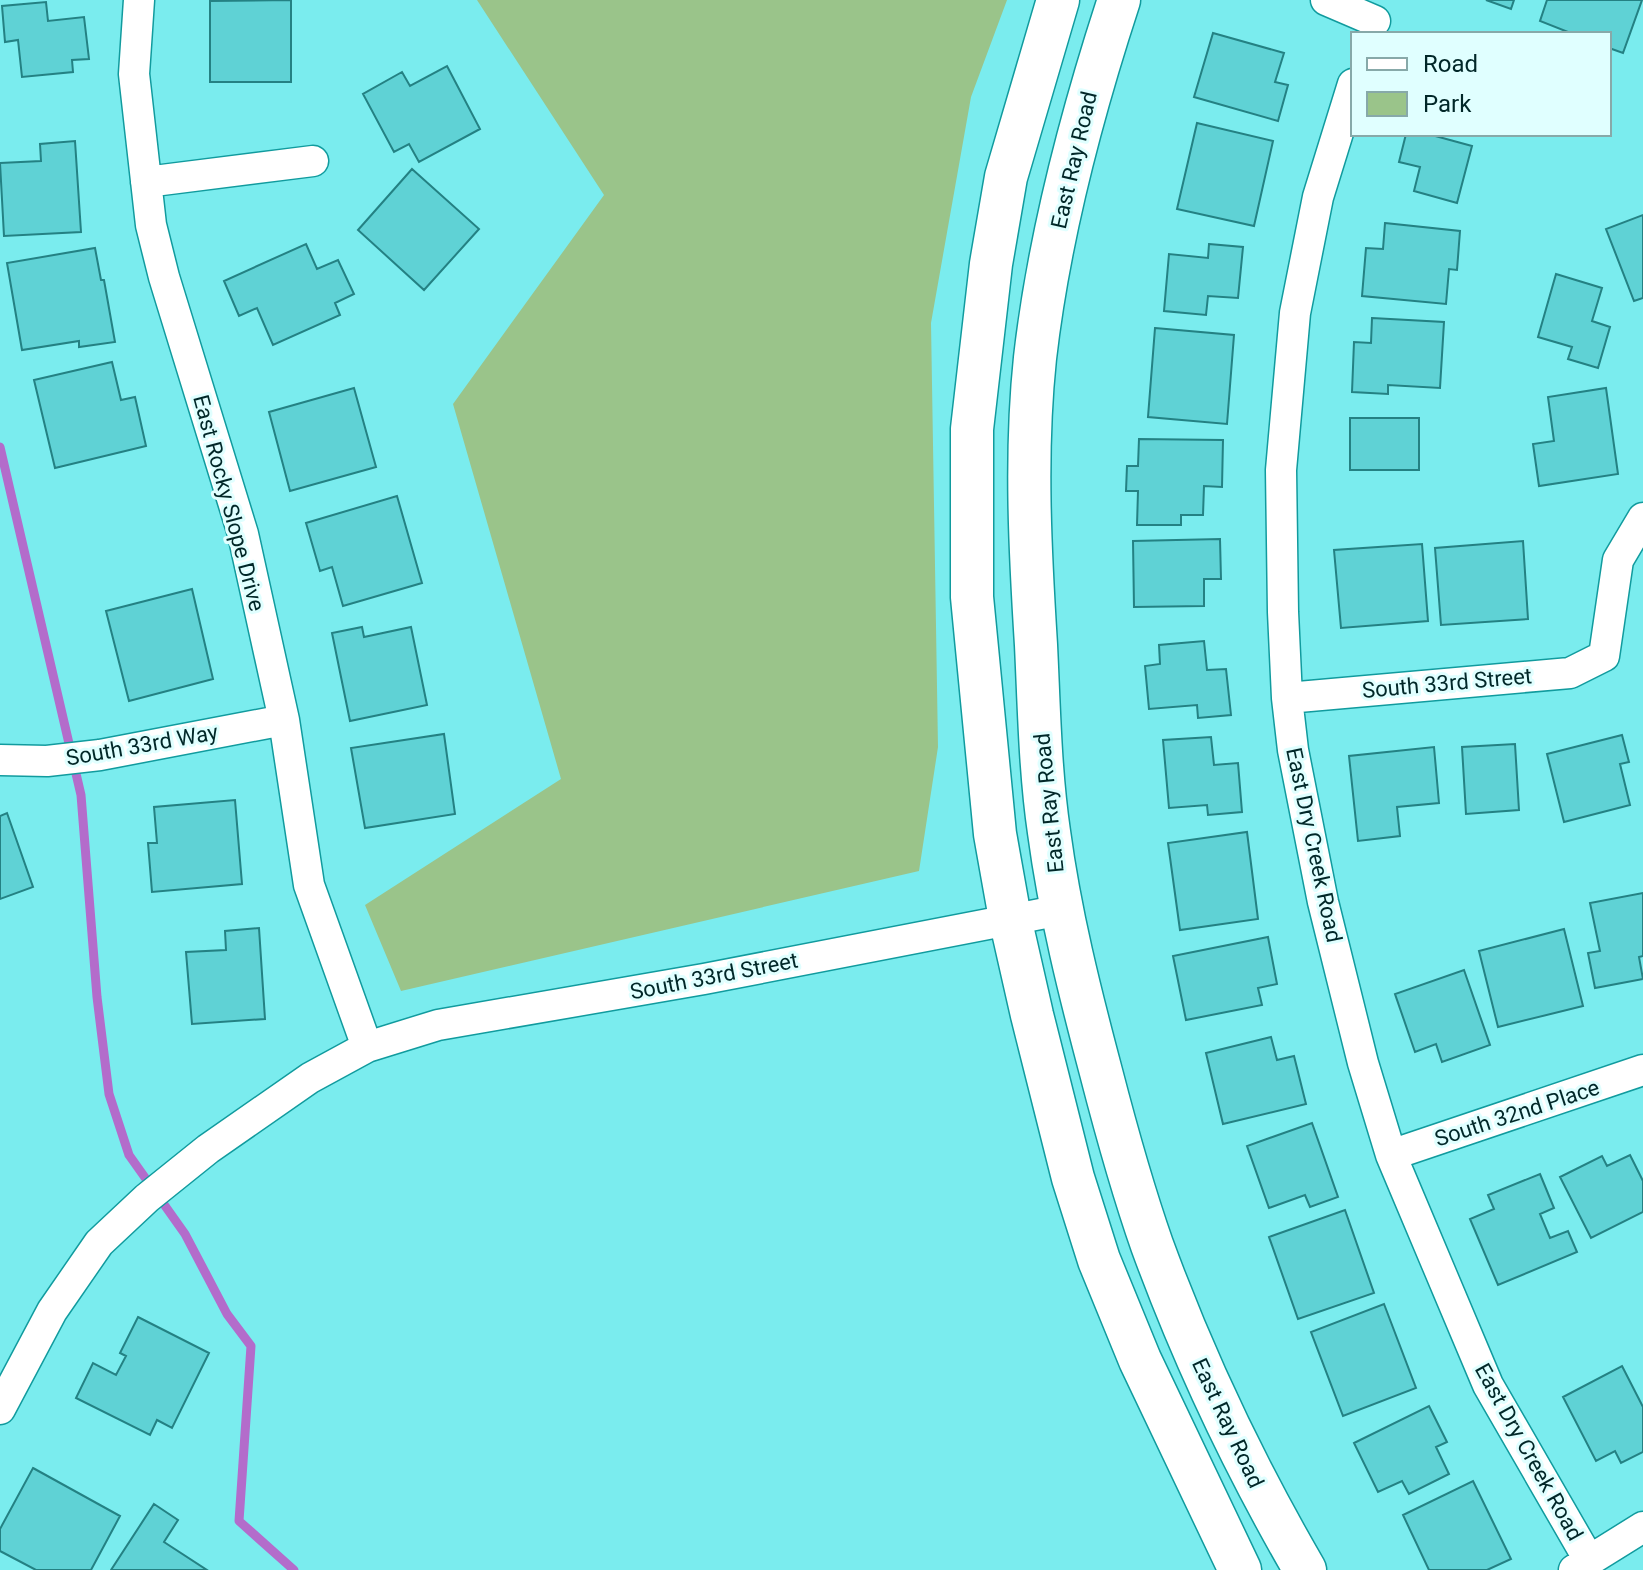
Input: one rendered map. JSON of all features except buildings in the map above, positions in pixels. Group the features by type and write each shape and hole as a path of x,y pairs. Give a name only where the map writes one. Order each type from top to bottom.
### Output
{"main road":[{"path":"1058,0 1006,177 989,278 972,429 972,597 995,834 1010,918 1073,1178 1099,1260 1140,1360 1240,1570"},
{"name":"East Ray Road","path":"1119,0 1090,89 1066,186 1035,358 1030,480 1034,618 1048,827 1061,910 1113,1120 1151,1243 1189,1341 1257,1486 1305,1570"}],"street":[{"name":"East Rocky Slope Drive","path":"139,0 134,74 151,225 243,534 284,720 309,885 367,1047"},
{"path":"1326,0 1377,18"},
{"name":"East Dry Creek Road","path":"1351,90 1318,197 1295,313 1281,470 1287,698 1293,750 1323,902 1363,1063 1391,1155 1488,1385 1582,1565"},
{"path":"146,182 313,161"},
{"name":"South 33rd Street","path":"1287,698 1570,673 1604,656 1618,560 1643,518"},
{"name":"South 33rd Way","path":"0,760 47,761 100,755 284,720"},
{"name":"South 33rd Street","path":"0,1409 8,1378 108,1234 208,1149 310,1078 367,1047 438,1025 704,979 1061,910"},
{"name":"South 32nd Place","path":"1391,1155 1643,1070"},
{"path":"1582,1565 1643,1527"}],"green space":[{"path":"477,0 1007,0 971,97 931,323 938,747 919,871 401,991 365,905 561,779 453,404 604,195"}],"waterway":[{"path":"0,447 81,795 97,997 109,1094 129,1155 185,1234 227,1314 251,1346 239,1521 294,1570"}]}
